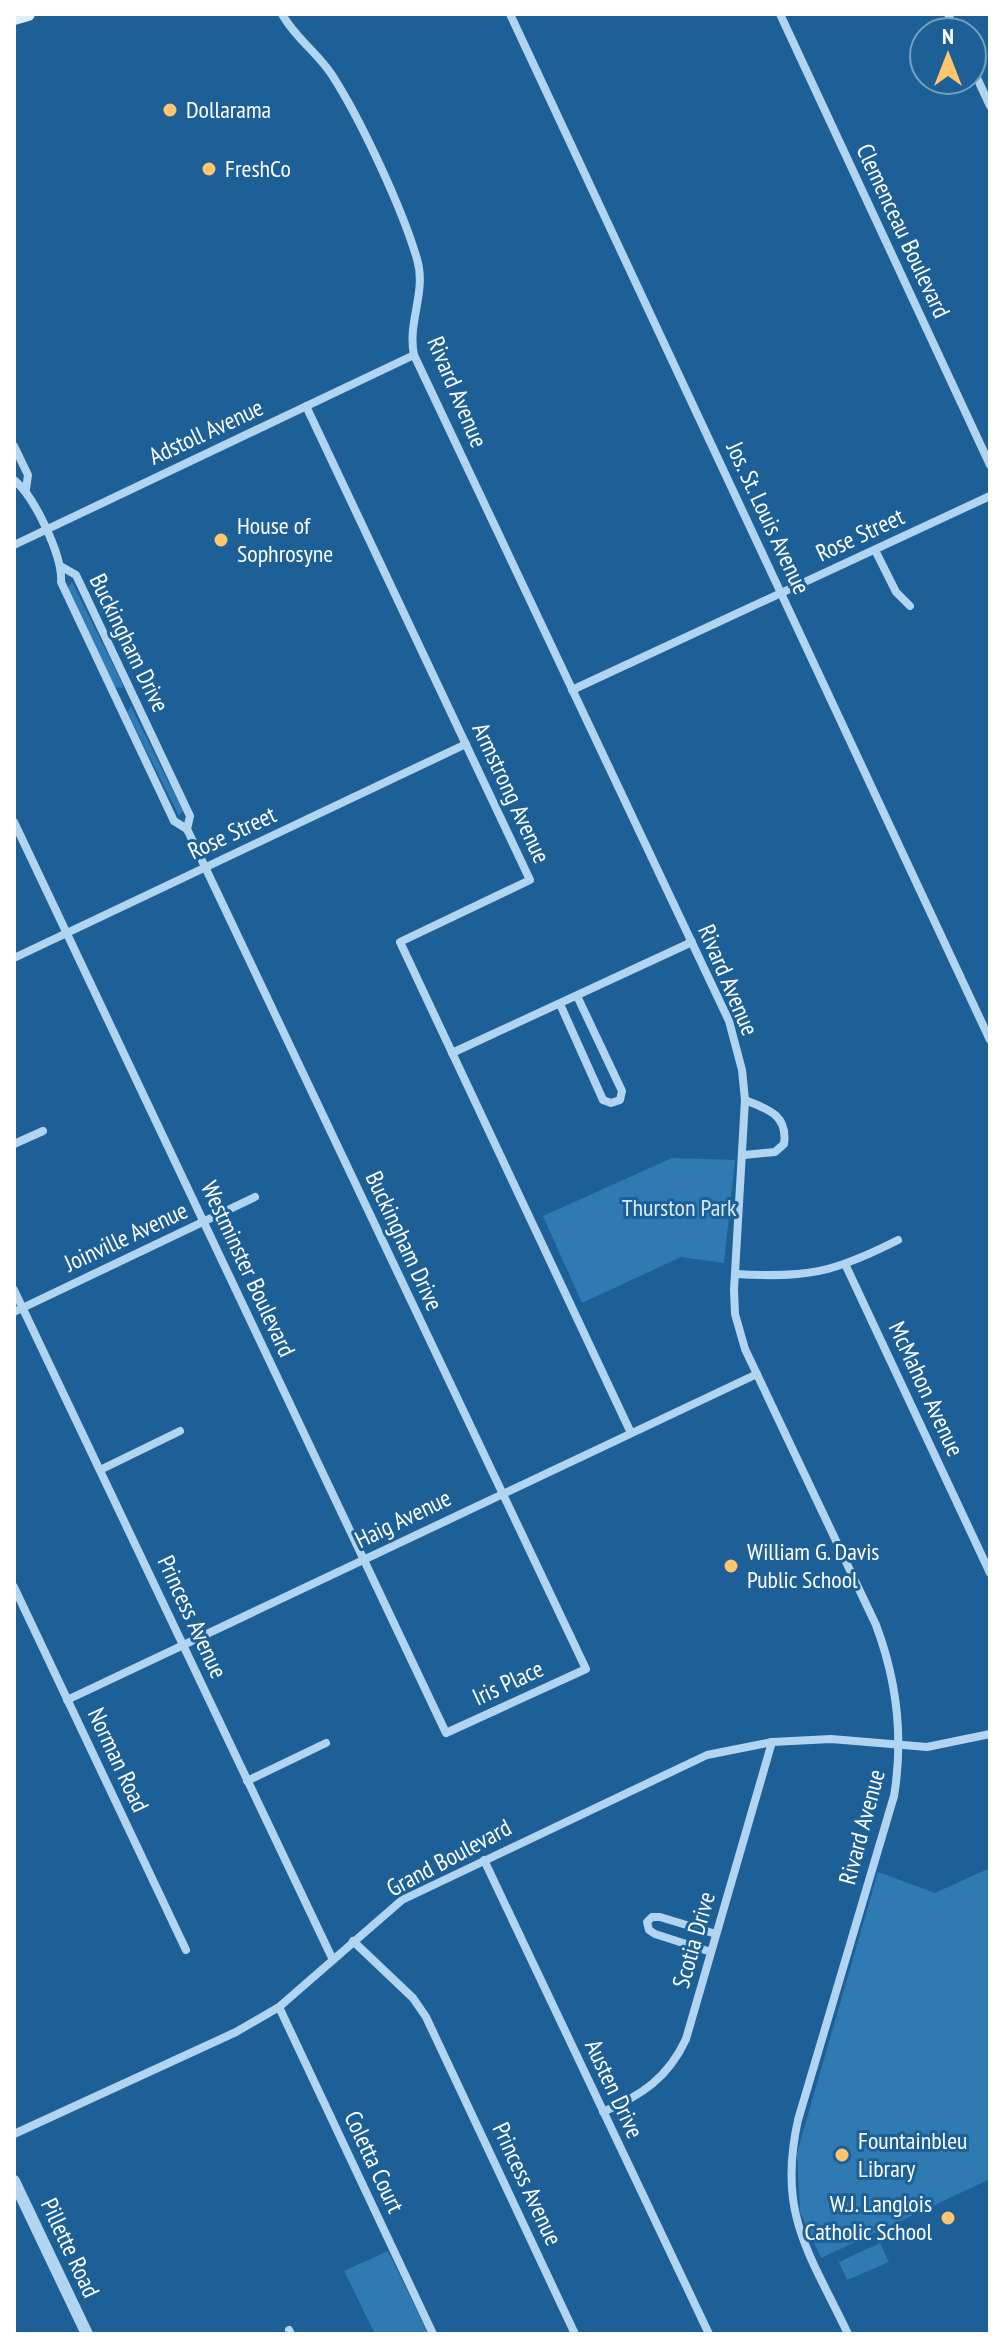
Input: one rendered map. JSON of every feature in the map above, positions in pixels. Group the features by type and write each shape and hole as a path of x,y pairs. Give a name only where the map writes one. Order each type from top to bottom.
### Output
{"main road":[{"path":"14,18 28,14"}],"street":[{"name":"Rivard Avenue","path":"282,14 331,74 349,105 417,259 420,289 410,338 414,355 729,1021 742,1070 745,1100 735,1314 757,1374 876,1625 896,1688 899,1747 894,1796 798,2120 789,2173 790,2195 800,2234 848,2334"},
{"name":"Jos. St. Louis Avenue","path":"510,14 990,1040"},
{"name":"Clemenceau Boulevard","path":"780,14 990,465"},
{"name":"Adstoll Avenue","path":"14,545 414,355"},
{"name":"Armstrong Avenue","path":"306,406 530,880 400,942 631,1433"},
{"name":"Buckingham Drive","path":"14,446 28,475 26,489"},
{"name":"Buckingham Drive","path":"14,480 26,489 62,567 61,582 174,821 187,829 586,1669"},
{"name":"Rose Street","path":"572,690 990,496"},
{"path":"875,550 896,592 910,606"},
{"name":"Buckingham Drive","path":"62,567 76,575 190,816 187,829"},
{"name":"Rose Street","path":"14,958 466,744"},
{"name":"Westminster Boulevard","path":"14,822 446,1733"},
{"path":"452,1053 692,942"},
{"path":"560,1004 603,1100 611,1103 620,1100 622,1091 577,996"},
{"path":"744,1155 775,1152 784,1144 786,1133 773,1111 745,1100"},
{"path":"14,1144 43,1131"},
{"name":"Joinville Avenue","path":"18,1310 255,1197"},
{"path":"735,1274 800,1275 846,1266 898,1240"},
{"name":"McMahon Avenue","path":"846,1266 990,1573"},
{"name":"Princess Avenue","path":"14,1290 18,1310 100,1470 333,1960"},
{"name":"Haig Avenue","path":"67,1700 757,1374"},
{"path":"100,1470 180,1431"},
{"name":"Norman Road","path":"14,1587 186,1950"},
{"name":"Iris Place","path":"446,1733 586,1669"},
{"name":"Grand Boulevard","path":"14,2134 236,2032 279,2007 402,1900 707,1755 772,1742 831,1739 899,1747 957,1743 990,1734"},
{"name":"Scotia Drive","path":"603,2112 653,2087 675,2064 686,2039 772,1742"},
{"path":"247,1781 326,1743"},
{"name":"Austen Drive","path":"484,1860 709,2334"},
{"path":"711,1952 655,1934 649,1930 647,1922 652,1917 660,1917 716,1934"},
{"name":"Princess Avenue","path":"353,1941 406,1991 426,2017 575,2334"},
{"name":"Coletta Court","path":"279,2007 433,2334"},
{"name":"Pillette Road","path":"14,2181 87,2334"}],"green space":[{"path":"72,582 122,688 115,687 68,587"},
{"path":"131,707 183,811 179,816 127,712"},
{"name":"Thurston Park","path":"672,1158 735,1160 724,1263 681,1257 582,1303 543,1216"},
{"path":"990,1868 990,2179 821,2258 800,2212 797,2153 878,1872 935,1893"},
{"path":"880,2243 889,2262 847,2280 839,2262"},
{"path":"388,2251 428,2334 375,2334 344,2271"}],"place":[{"name":"Dollarama","path":"170,110"},
{"name":"FreshCo","path":"209,169"},
{"name":"House of Sophrosyne","path":"221,540"},
{"name":"William G. Davis Public School","path":"731,1566"},
{"name":"Fountainbleu Library","path":"842,2155"},
{"name":"W.J. Langlois Catholic School","path":"948,2218"}]}
